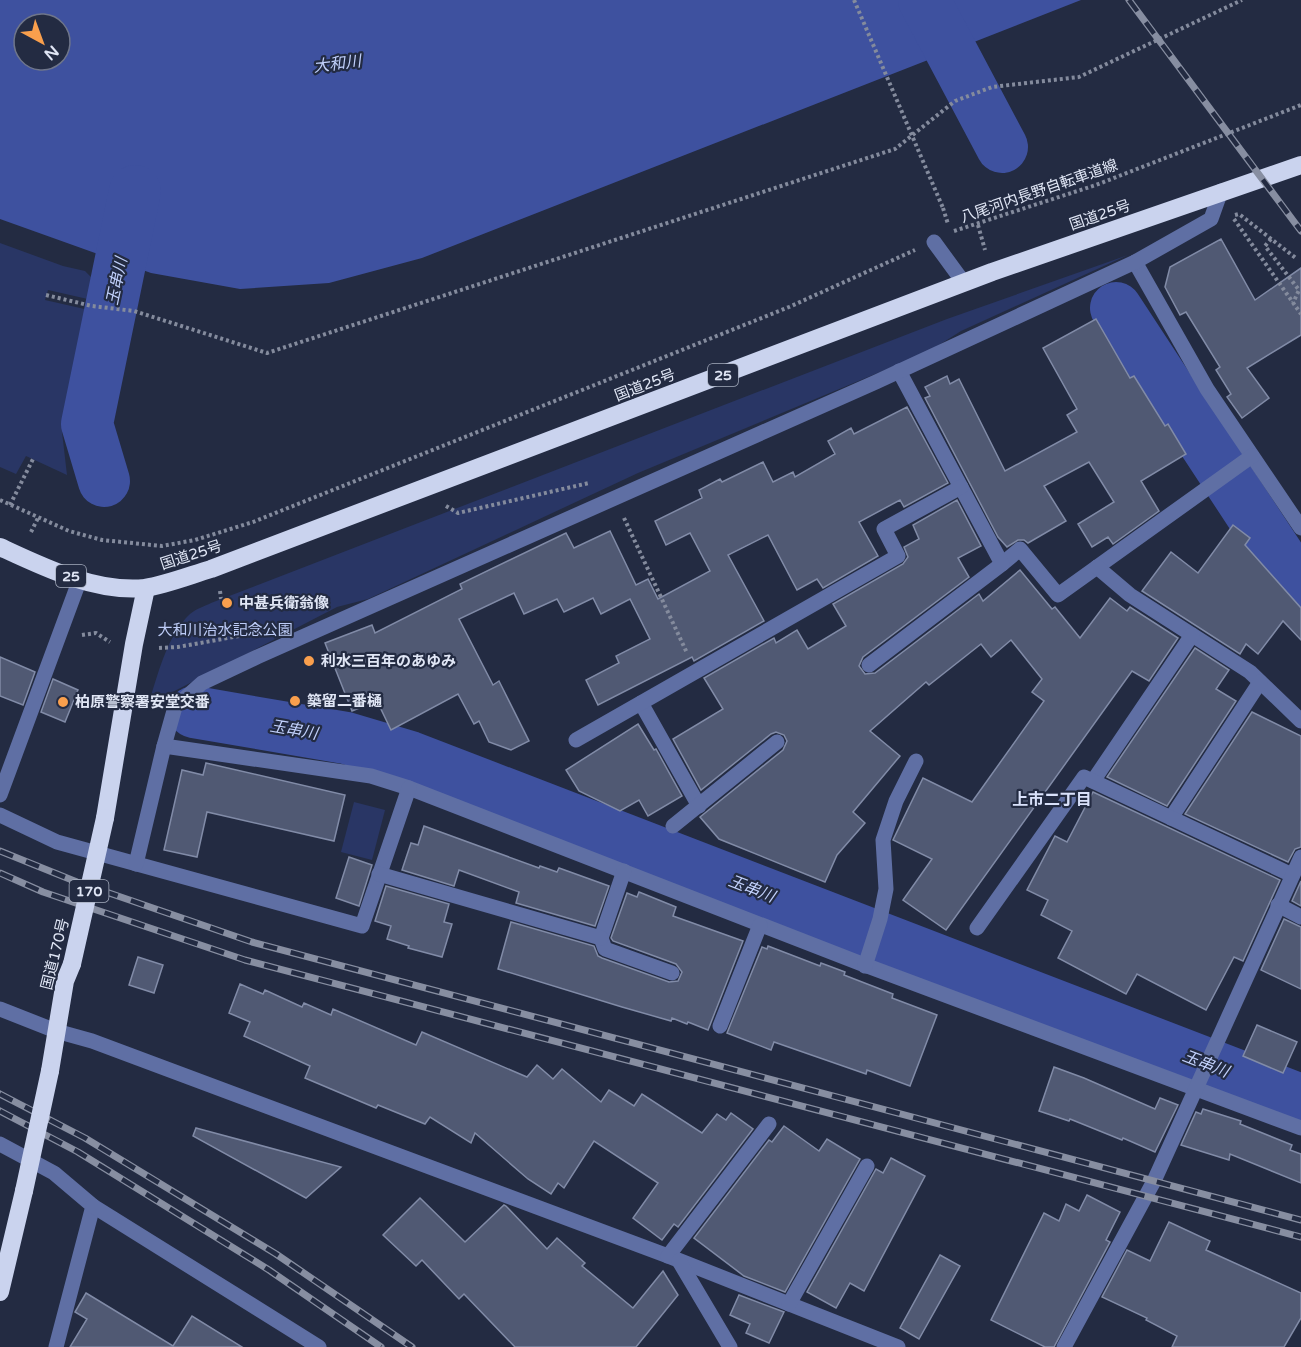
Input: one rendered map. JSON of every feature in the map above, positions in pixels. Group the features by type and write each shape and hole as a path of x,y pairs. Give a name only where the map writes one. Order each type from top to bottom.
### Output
{"highway":[{"name":"国道25号","path":"0,547 80,579 114,587 146,588 211,569 964,283 1221,191 1301,165"},
{"name":"国道170号","path":"0,1292 50,1071 65,981 72,964 105,818 146,588"}],"street":[{"path":"136,864 175,707 202,684 899,371 1135,262 1211,219 1221,191"},
{"path":"934,242 964,283"},
{"path":"1135,262 1207,389 1301,528"},
{"path":"899,371 1002,564"},
{"path":"869,665 1020,549 1058,595 1251,457"},
{"path":"576,740 898,556 884,530 961,487"},
{"path":"1098,567 1130,595 1250,672 1301,721"},
{"path":"0,795 80,579"},
{"path":"1093,781 1191,635"},
{"path":"1171,818 1260,681"},
{"path":"641,703 699,806"},
{"path":"673,826 777,742"},
{"path":"164,746 371,776 409,788 865,966 1198,1084 1301,1128"},
{"path":"865,966 880,920 886,889 884,840 896,801 916,761"},
{"path":"977,928 1084,777 1292,874"},
{"path":"0,814 57,842 362,926 409,788"},
{"path":"1065,1347 1146,1196 1301,857"},
{"path":"624,871 601,938 605,949 672,973"},
{"path":"380,874 601,938"},
{"path":"1278,905 1301,917"},
{"path":"720,1026 760,925"},
{"path":"0,1009 56,1031 92,1041 674,1259 898,1347"},
{"path":"674,1259 769,1124"},
{"path":"0,1144 54,1173 93,1206 319,1347"},
{"path":"789,1304 867,1166"},
{"path":"56,1347 93,1206"},
{"path":"674,1259 730,1347"}],"path":[{"name":"八尾河内長野自転車道線","path":"854,0 943,208 951,232 1096,185 1301,105"},
{"path":"46,295 92,306 134,311 267,353 895,149 955,101 992,87 1079,77 1242,0"},
{"path":"1239,214 1297,259"},
{"path":"1231,215 1301,314"},
{"path":"978,225 986,253"},
{"path":"1271,239 1265,246 1299,290 1293,304"},
{"path":"0,501 69,531 102,540 162,546 195,540 253,522 789,307 934,242"},
{"path":"10,505 33,459"},
{"path":"445,505 458,513 604,480 696,671"},
{"path":"31,532 38,518"},
{"path":"220,591 221,599"},
{"path":"159,648 178,647 260,632"},
{"path":"80,635 96,633 111,643"}],"green space":[{"path":"0,243 63,266 85,271 92,278 92,300 48,290 45,300 89,310 62,432 67,475 26,456 16,474 0,467"},
{"name":"大和川治水記念公園","path":"1128,255 961,331 928,352 638,473 368,599 337,607 161,698 151,696 176,631 190,614 211,603 947,319"},
{"path":"354,802 385,810 372,860 341,852"}],"water":[{"name":"大和川","path":"0,0 1081,0 422,258 329,283 240,289 151,273 0,219"}],"building":[{"path":"1221,239 1255,300 1301,268 1301,335 1247,368 1269,398 1242,418 1227,397 1231,394 1216,370 1220,367 1186,312 1180,315 1165,287 1170,267"},
{"path":"1096,319 1130,378 1134,376 1165,426 1168,424 1186,454 1141,481 1159,511 1113,544 1108,537 1092,547 1078,524 1114,502 1089,462 1044,486 1066,521 1028,543 1018,540 1007,547 998,537 925,398 930,396 925,387 947,376 950,384 959,379 1005,471 1077,432 1067,415 1077,409 1043,348"},
{"path":"907,407 948,483 904,507 900,500 859,522 878,556 823,588 817,579 797,590 768,535 728,555 764,621 694,661 692,657 598,705 586,680 619,663 616,656 650,639 630,599 601,614 593,598 564,612 557,599 524,614 514,593 459,619 493,685 499,681 529,741 511,750 489,742 479,721 474,724 458,694 391,730 377,701 352,711 325,643 372,625 375,633 462,589 460,584 566,533 574,548 610,531 636,585 648,579 658,599 710,571 690,533 666,545 655,521 702,498 699,490 720,479 722,482 763,462 773,482 793,472 795,477 835,454 828,441 851,428 854,434"},
{"path":"957,500 981,546 958,558 969,577 863,657 859,666 865,674 875,673 979,594 983,601 1020,570 1052,609 1055,607 1080,638 1110,598 1127,611 1130,607 1178,638 1149,681 1132,671 946,930 903,900 932,859 893,840 923,778 972,802 1044,701 1032,692 1042,679 1011,640 991,657 981,644 929,685 926,682 870,731 900,756 853,812 865,823 837,855 825,882 719,839 700,817 783,750 787,741 784,735 776,732 771,734 701,790 673,739 723,709 704,678 774,638 776,643 797,630 808,649 846,626 833,604 903,564 908,557 904,547 919,539 913,525"},
{"path":"1233,525 1250,538 1245,545 1301,608 1301,640 1283,621 1258,654 1246,644 1240,654 1142,591 1171,552 1198,573"},
{"path":"1195,648 1229,670 1216,689 1236,701 1167,806 1107,777"},
{"path":"0,657 35,672 23,705 0,696"},
{"name":"柏原警察署安堂交番","path":"53,679 78,690 65,722 41,712"},
{"path":"1252,712 1301,736 1301,847 1295,849 1288,862 1185,814"},
{"path":"638,724 654,750 656,749 682,796 648,816 639,800 620,811 579,791 566,770"},
{"path":"206,763 345,795 334,841 207,812 197,857 164,850 182,770 203,775"},
{"path":"1093,792 1280,880 1243,961 1234,957 1206,1010 1137,974 1126,994 1058,958 1072,931 1041,915 1048,900 1027,890 1055,836 1067,842"},
{"path":"424,826 539,868 540,866 557,872 559,868 609,886 595,926 516,903 519,892 459,870 454,886 402,870 411,843 418,845"},
{"path":"349,857 372,865 359,906 336,898"},
{"path":"1301,881 1301,906 1292,901"},
{"path":"386,886 449,904 444,922 452,924 442,957 408,948 409,946 387,939 391,926 375,921"},
{"path":"639,892 676,907 673,916 743,941 708,1030 688,1022 687,1024 672,1018 671,1021 498,969 511,922 594,946 598,956 602,958 669,982 678,981 682,972 676,964 613,941 611,938 627,893 637,897"},
{"path":"1284,919 1301,927 1301,989 1261,970"},
{"path":"768,946 820,966 821,963 845,972 844,975 893,994 892,998 937,1015 910,1086 867,1070 866,1074 774,1042 771,1050 727,1033 762,947 767,949"},
{"path":"138,957 163,965 154,993 129,985"},
{"path":"240,984 263,994 265,990 302,1007 304,1003 331,1015 333,1009 416,1045 422,1032 527,1077 537,1065 553,1079 562,1069 601,1102 609,1090 634,1106 642,1094 702,1133 717,1114 726,1120 731,1113 753,1129 678,1227 674,1224 662,1240 633,1218 658,1183 594,1141 564,1188 558,1183 551,1194 528,1179 475,1133 471,1143 430,1117 425,1124 378,1105 376,1108 305,1078 310,1066 244,1036 250,1022 229,1013"},
{"path":"1257,1025 1297,1042 1283,1073 1243,1056"},
{"path":"1054,1067 1155,1109 1160,1098 1178,1105 1155,1152 1070,1119 1069,1121 1039,1111"},
{"path":"1203,1109 1241,1121 1240,1124 1292,1145 1290,1150 1301,1154 1301,1183 1230,1154 1229,1160 1181,1145 1196,1112 1201,1114"},
{"path":"784,1126 819,1151 827,1139 860,1159 785,1292 744,1276 694,1238 769,1140 772,1142"},
{"path":"196,1128 341,1167 306,1198 193,1136"},
{"path":"891,1158 925,1176 864,1291 850,1283 836,1308 807,1292 876,1169 883,1173"},
{"path":"1087,1195 1120,1212 1106,1240 1110,1242 1054,1347 1045,1347 991,1320 1044,1213 1059,1221 1066,1204 1079,1211"},
{"path":"420,1198 465,1242 504,1205 506,1206 547,1249 557,1238 585,1263 582,1266 633,1308 663,1271 678,1295 636,1347 515,1347 464,1294 459,1299 422,1260 416,1266 383,1235"},
{"path":"1169,1222 1210,1241 1206,1250 1301,1293 1301,1318 1284,1347 1172,1347 1177,1336 1146,1320 1147,1318 1102,1297 1127,1250 1150,1261"},
{"path":"940,1255 960,1266 919,1339 900,1328"},
{"path":"86,1293 173,1346 192,1316 242,1347 70,1347 87,1319 75,1312"},
{"path":"739,1295 784,1312 769,1343 746,1333 750,1324 730,1315"}],"waterway":[{"path":"924,0 1002,147"},
{"name":"玉串川","path":"104,481 87,424 135,191"},
{"path":"1116,308 1301,590"},
{"name":"玉串川","path":"194,712 346,738 410,757 1301,1100"}],"railway":[{"path":"1129,0 1301,231"},
{"path":"0,851 77,882 252,942 1301,1220"},
{"path":"0,873 43,892 245,960 1301,1237"},
{"path":"0,1094 85,1138 276,1254 412,1347"},
{"path":"0,1111 78,1152 269,1270 381,1347"}],"place":[{"name":"中甚兵衛翁像","path":"227,603"},
{"name":"利水三百年のあゆみ","path":"309,661"},
{"name":"築留二番樋","path":"295,701"},
{"name":"柏原警察署安堂交番","path":"63,702"}],"district":[{"name":"上市二丁目","path":"1052,799"}]}
